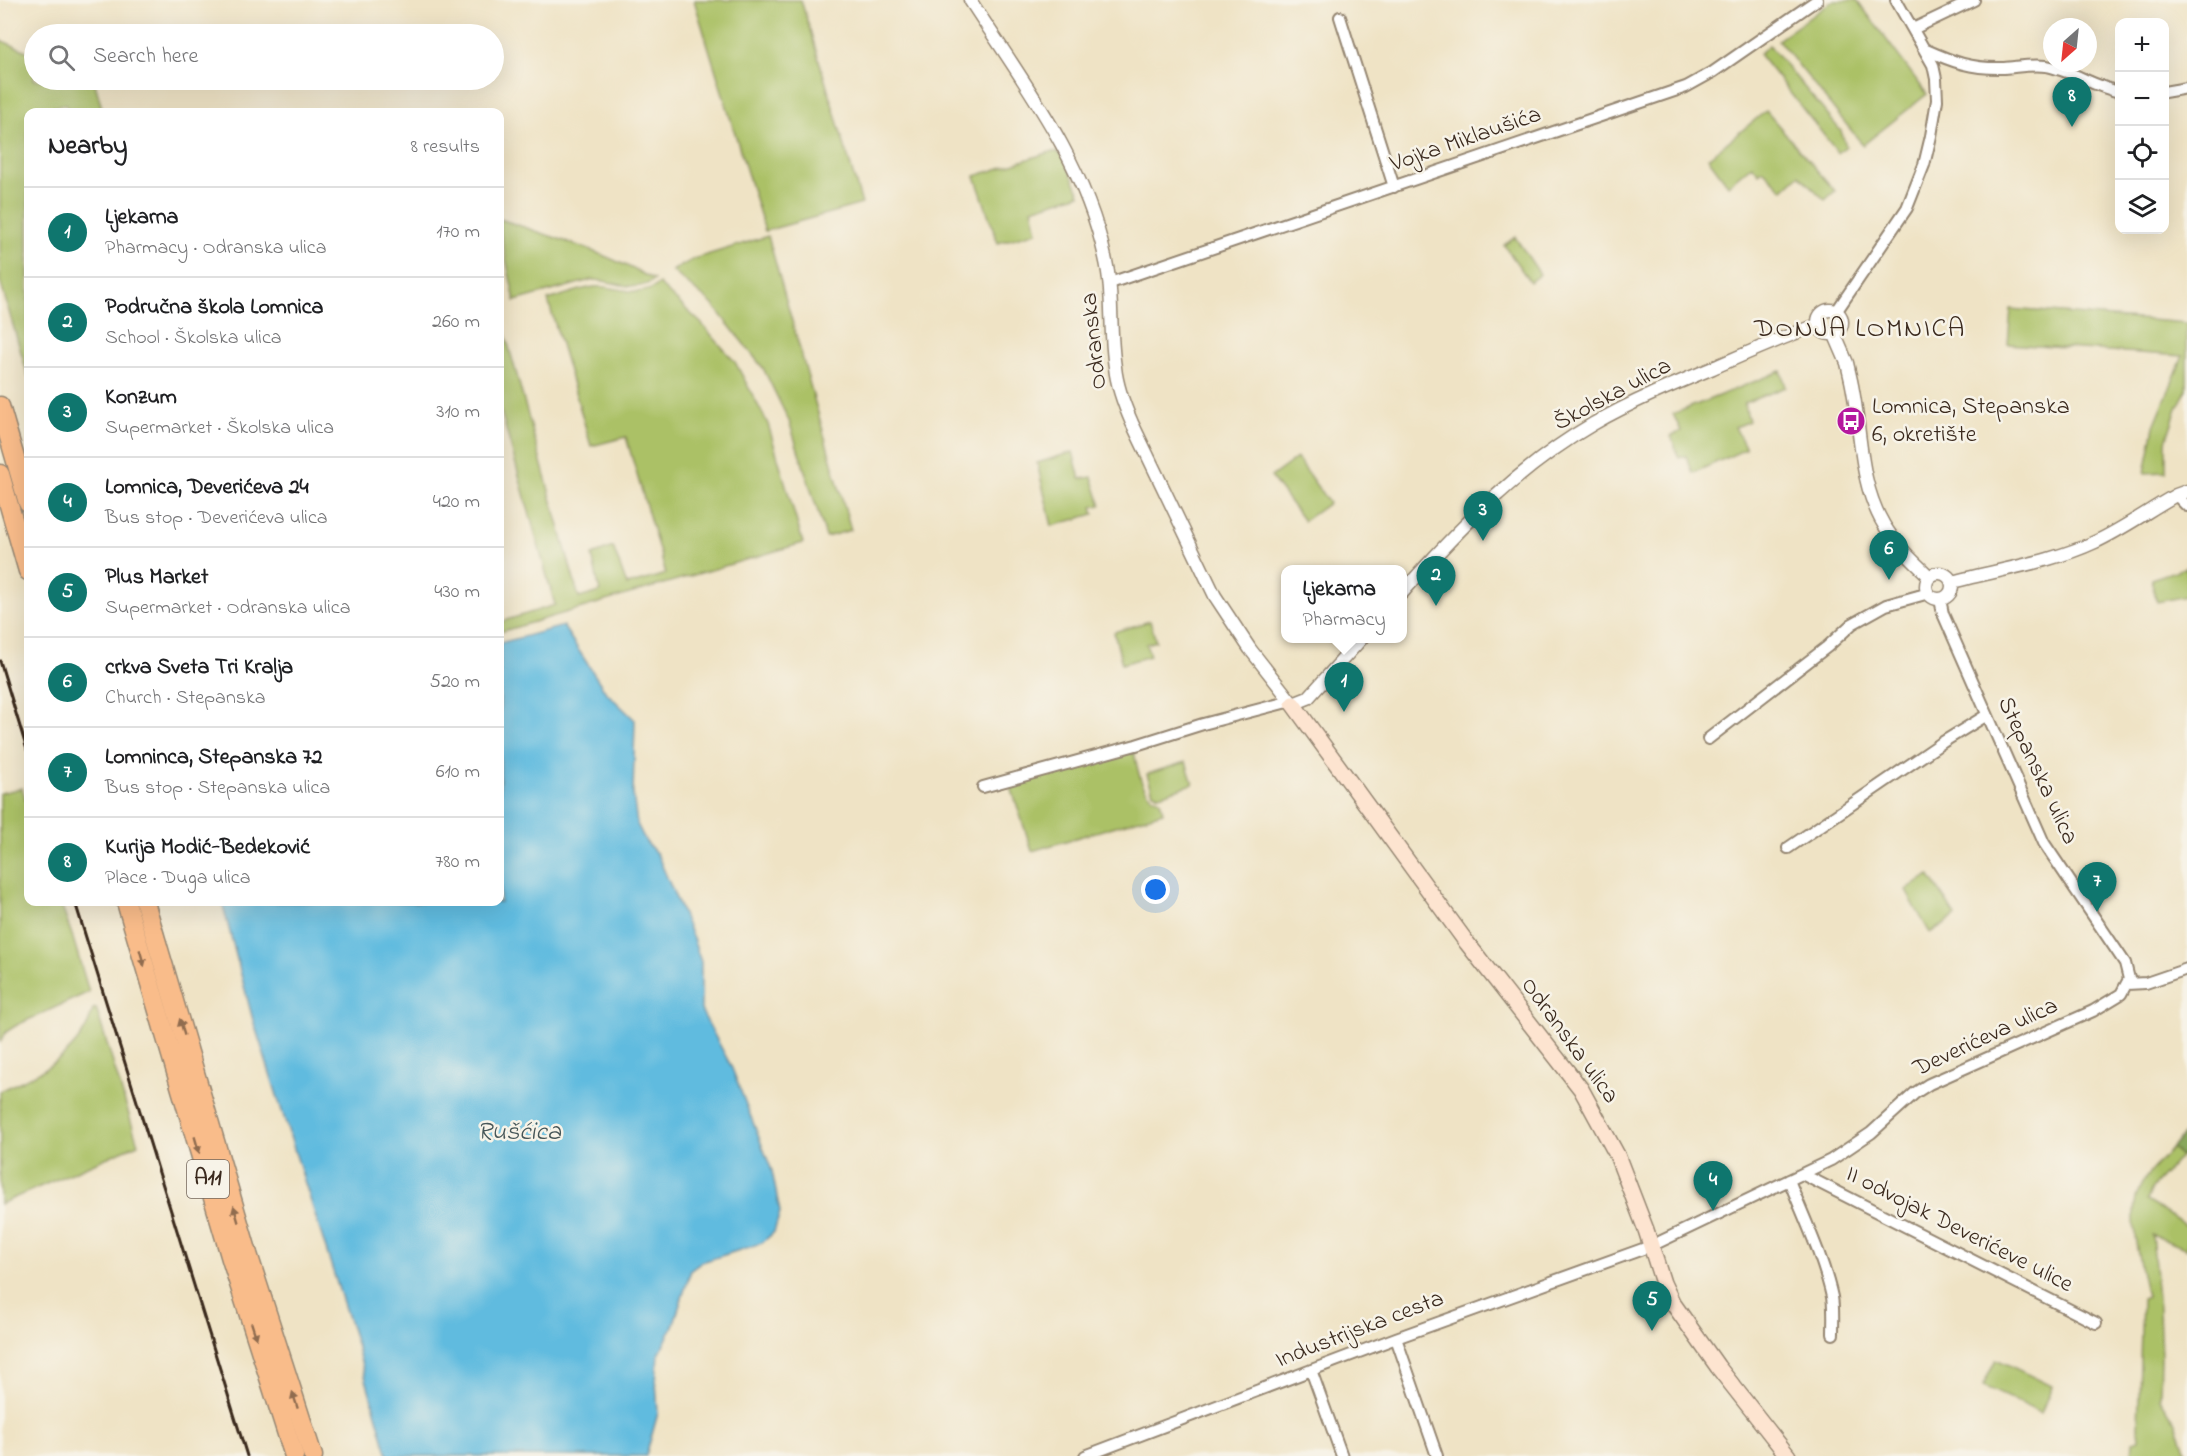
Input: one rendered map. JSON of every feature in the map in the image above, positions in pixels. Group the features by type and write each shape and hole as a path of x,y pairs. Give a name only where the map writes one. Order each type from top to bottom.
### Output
{"highway":[{"path":"0,406 24,489"},
{"path":"0,474 24,557"},
{"name":"A11","path":"127,906 231,1259 294,1456"},
{"name":"A11","path":"146,906 248,1254 313,1456"}],"main road":[{"name":"Odranska ulica","path":"1292,702 1467,944 1581,1089 1617,1155 1636,1202 1663,1284 1679,1313 1748,1407 1788,1456"}],"street":[{"name":"Odranska","path":"970,0 1040,106 1072,162 1099,232 1110,283 1115,371 1120,393 1132,423 1215,596 1250,649 1292,702"},
{"name":"Vojka Miklaušića","path":"1110,283 1695,83 1817,0"},
{"name":"Školska ulica","path":"1836,312 1907,208 1919,182 1930,136 1938,89 1933,66 1896,0"},
{"path":"1913,29 1974,0"},
{"path":"1340,17 1394,187"},
{"path":"1924,49 1969,67 2007,68 2034,64 2048,66 2103,89 2115,91"},
{"path":"2169,91 2187,88"},
{"name":"Školska ulica","path":"1407,588 1484,507 1529,468 1591,425 1639,400 1786,336 1818,325 1819,318 1824,311 1836,312"},
{"name":"Školska ulica","path":"1834,333 1841,323 1836,312"},
{"path":"1818,325 1823,332 1834,333 1847,363 1863,468 1875,507 1883,524 1899,545 1930,577"},
{"path":"1952,582 2054,558 2081,548 2096,542 2181,493 2187,507"},
{"path":"1708,740 1822,651 1852,624 1886,605 1934,596 1948,596 1952,582 1946,575 1941,573 1930,577 1927,585 1934,596"},
{"name":"Stepanska ulica","path":"1934,596 2044,843 2122,957 2129,974 2127,984"},
{"path":"983,787 1136,745 1203,723 1308,698 1358,643"},
{"path":"1788,848 1943,742 1987,715"},
{"path":"2127,984 2146,983 2187,969"},
{"name":"Deverićeva ulica","path":"1651,1246 1832,1160 1929,1084 2093,1011 2121,994 2127,984"},
{"name":"II odvojak Deverićeve ulice","path":"1802,1174 2096,1323"},
{"path":"1788,1180 1814,1242 1829,1288 1833,1306 1833,1334"},
{"name":"Industrijska cesta","path":"1085,1456 1396,1338 1651,1246"},
{"path":"1396,1338 1437,1456"},
{"path":"1311,1370 1342,1456"}],"green space":[{"path":"694,0 801,0 862,204 765,231"},
{"path":"1834,0 1857,0 1927,94 1863,145 1778,40"},
{"path":"0,40 24,50 24,90 97,90 102,108 68,108 66,104 52,108 24,108 24,362 0,281"},
{"path":"1769,45 1841,131 1846,146 1838,153 1759,54"},
{"path":"1766,111 1835,191 1825,200 1799,175 1783,190 1763,170 1759,173 1752,165 1728,185 1708,158"},
{"path":"1050,152 1057,152 1063,156 1080,194 1032,209 1037,232 998,243 975,176"},
{"path":"504,220 597,253 654,280 647,284 631,286 591,280 515,301 504,249"},
{"path":"768,236 851,530 826,537 789,421 763,368 712,304 672,271 694,259"},
{"path":"1515,237 1540,274 1530,282 1504,245"},
{"path":"659,284 701,323 735,362 768,424 803,543 504,631 504,621 555,605 504,422 504,329 579,598 600,592 592,555 613,547 627,585 666,574 626,437 591,446 548,300 594,287 635,292 651,289"},
{"path":"2011,309 2187,323 2187,389 2177,408 2166,441 2166,472 2145,473 2154,426 2183,356 2008,344"},
{"path":"1781,371 1786,387 1744,403 1749,421 1735,427 1746,449 1693,473 1686,456 1679,458 1671,436 1681,431 1673,414"},
{"path":"1073,452 1080,479 1092,477 1101,505 1092,507 1094,514 1052,526 1037,463"},
{"path":"1297,458 1329,503 1304,521 1271,477"},
{"path":"2187,567 2187,596 2157,602 2151,579"},
{"path":"1150,621 1156,641 1146,644 1150,656 1122,664 1114,632"},
{"path":"1133,748 1140,779 1148,792 1160,800 1163,812 1032,851 1010,784"},
{"path":"1186,762 1193,784 1159,795 1153,793 1147,774"},
{"path":"22,788 24,795 24,906 61,906 89,992 17,1025 6,1032 0,1043 0,793"},
{"path":"1929,875 1956,916 1930,933 1906,891"},
{"path":"96,1008 138,1144 0,1204 0,1091 44,1069 69,1051 79,1039 93,1009"},
{"path":"2187,1131 2187,1152 2181,1156 2172,1148"},
{"path":"2172,1148 2181,1156 2152,1188 2147,1201 2187,1226 2187,1249 2152,1235 2159,1309 2160,1398 2176,1423 2187,1456 2132,1456 2133,1441 2139,1439 2142,1299 2147,1297 2134,1230 2135,1203 2144,1180"},
{"path":"1996,1359 2052,1386 2041,1413 1983,1386"}],"water":[{"name":"Rušćica","path":"563,626 605,691 635,720 633,794 637,824 646,842 657,854 692,936 701,962 701,1010 731,1066 772,1171 780,1212 774,1232 762,1243 702,1262 691,1270 673,1326 658,1356 656,1381 658,1413 646,1456 388,1456 354,1337 253,1020 223,906 504,906 504,642"}],"railway":[{"path":"0,661 24,740"},
{"path":"76,906 247,1456"}],"place":[{"name":"Kurija Modić-Bedeković","path":"2072,127"},
{"name":"Lomnica, Stepanska 6, okretište","path":"1851,421"},
{"name":"Konzum","path":"1483,541"},
{"name":"crkva Sveta Tri Kralja","path":"1889,580"},
{"name":"Područna škola Lomnica","path":"1436,606"},
{"name":"Ljekarna","path":"1344,712"},
{"name":"Lomninca, Stepanska 72","path":"2097,912"},
{"name":"Lomnica, Deverićeva 24","path":"1713,1211"},
{"name":"Plus Market","path":"1652,1331"}],"district":[{"name":"DONJA LOMNICA","path":"1860,329"}]}
